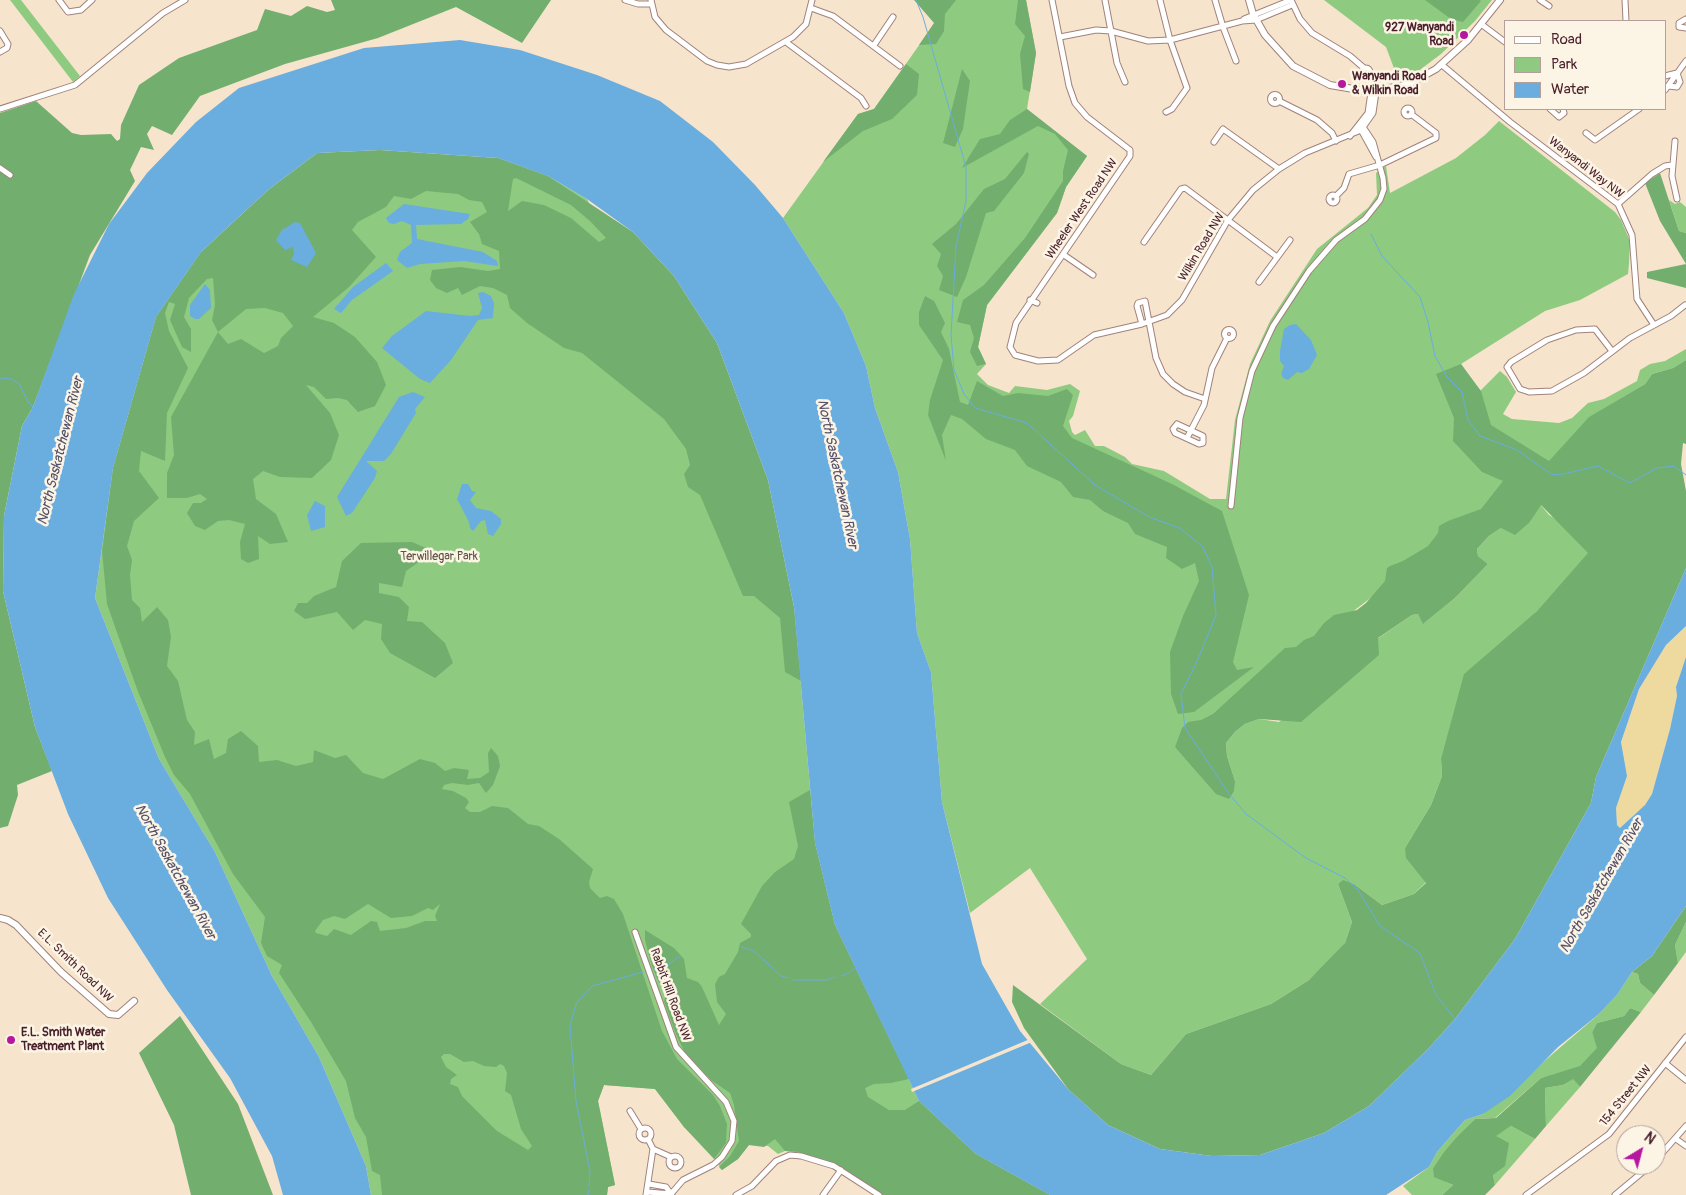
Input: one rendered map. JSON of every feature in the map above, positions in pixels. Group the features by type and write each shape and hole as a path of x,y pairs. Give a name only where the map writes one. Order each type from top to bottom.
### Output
{"street":[{"path":"59,0 68,12 80,10 92,0"},
{"path":"0,109 75,85 166,10 185,0"},
{"path":"625,0 638,4 651,2 656,17 664,27 703,58 717,65 729,67 746,64 786,42 803,28 812,0"},
{"name":"Wheeler West Road NW","path":"1010,347 1016,323 1030,300 1064,255 1130,156 1130,150 1087,117 1075,103 1069,86 1052,0"},
{"path":"1105,0 1117,64 1124,82"},
{"path":"1160,0 1170,40 1187,88 1172,109 1166,112"},
{"path":"1215,0 1222,27 1236,61"},
{"path":"1249,0 1255,17 1273,46 1304,73 1330,85 1373,92 1409,84 1442,65 1482,24 1500,0"},
{"path":"1540,0 1549,6"},
{"path":"1625,0 1626,20"},
{"path":"1060,37 1096,30 1148,41 1170,40 1255,17 1291,2 1312,33 1350,56 1364,68"},
{"path":"811,8 833,16 900,66"},
{"path":"874,45 893,17"},
{"path":"1686,19 1679,22 1679,27 1686,28"},
{"path":"1482,24 1504,41"},
{"path":"0,31 8,44 7,48 0,52"},
{"path":"786,42 861,98 866,106"},
{"path":"1667,88 1686,61"},
{"name":"Wanyandi Way NW","path":"1442,65 1510,122 1618,204 1632,235 1637,299 1654,325"},
{"path":"1666,76 1677,73"},
{"path":"1231,506 1240,418 1252,371 1273,326 1309,271 1336,240 1365,219 1380,200 1384,189 1380,165 1361,127 1368,113 1373,92"},
{"path":"1279,102 1317,120 1332,132 1336,141"},
{"path":"1551,110 1560,117 1564,113 1563,110"},
{"path":"1586,133 1595,140 1638,110"},
{"path":"1336,196 1344,188 1349,174 1380,165 1436,138 1436,133 1411,114"},
{"name":"Wilkin Road NW","path":"1010,347 1015,355 1030,359 1058,360 1094,335 1145,323 1167,314 1182,300 1228,220 1253,190 1279,169 1305,153 1350,136 1361,127"},
{"path":"1214,142 1223,130 1279,169"},
{"path":"1675,141 1676,149 1672,164 1677,199"},
{"path":"1618,204 1652,174 1664,166 1672,164"},
{"path":"0,168 10,175"},
{"path":"1144,242 1181,189 1185,188 1277,257"},
{"path":"1259,282 1290,240"},
{"path":"1064,255 1093,275"},
{"path":"1030,300 1037,303"},
{"path":"1612,351 1595,329 1576,330 1562,333 1547,340 1511,362 1507,367 1520,389 1544,393 1552,391 1584,373 1630,338 1685,305"},
{"path":"1145,323 1158,364 1164,374 1173,384 1185,392 1205,399"},
{"path":"1187,438 1204,405 1215,359 1227,338"},
{"path":"1180,425 1203,436 1203,442 1199,444 1187,438 1176,433 1173,429 1175,426 1180,425"},
{"name":"E.L. Smith Road NW","path":"0,918 16,925 61,972 109,1014 118,1015 134,1001"},
{"name":"Rabbit Hill Road NW","path":"635,932 676,1047 726,1102 734,1121 732,1141 725,1154 713,1165 681,1182 670,1195"},
{"name":"154 Street NW","path":"1526,1195 1609,1134 1686,1037"},
{"path":"1665,1063 1686,1080"},
{"path":"630,1111 641,1129 639,1136 642,1139 648,1139"},
{"path":"1666,1150 1686,1126"},
{"path":"641,1129 645,1127 650,1130 651,1136 648,1139"},
{"path":"648,1139 653,1149 647,1193 670,1195"},
{"path":"1676,1139 1686,1146"},
{"path":"653,1149 671,1157"},
{"path":"736,1195 752,1186 772,1164 785,1156 801,1156 842,1170 879,1195"},
{"path":"822,1195 842,1170"},
{"path":"1615,1195 1639,1175"},
{"path":"649,1184 666,1188 670,1195"}],"green space":[{"path":"10,0 21,0 80,76 73,82"},
{"path":"331,0 551,0 522,43 456,7 378,38 285,64 200,96 172,135 152,126 147,134 154,150 141,147 130,170 135,181 90,255 33,407 22,426 4,516 3,591 35,727 52,771 17,785 18,795 8,826 0,828 0,113 36,101 72,133 81,135 111,134 117,141 120,139 121,125 139,85 179,58 257,30 265,9 291,16 307,6 327,12 335,10"},
{"path":"914,0 956,0 945,14 944,31 936,44 919,45 934,23"},
{"path":"951,0 1026,0 1036,53 1027,109 1087,156 1066,187 1057,213 987,305 978,347 986,364 977,374 988,385 1009,393 1015,386 1047,390 1070,384 1080,391 1073,416 1069,421 1072,432 1075,435 1085,430 1095,446 1104,446 1125,457 1132,464 1164,471 1210,499 1226,499 1235,420 1250,364 1270,321 1317,249 1368,208 1377,195 1376,173 1386,166 1390,193 1456,158 1499,121 1615,212 1621,220 1630,241 1629,263 1628,274 1580,300 1545,311 1461,364 1480,391 1500,371 1507,377 1516,392 1503,414 1512,419 1559,423 1572,418 1588,403 1604,399 1637,381 1640,370 1650,364 1665,361 1686,349 1686,360 1673,368 1652,374 1645,384 1590,417 1549,462 1175,747 1235,781 1227,756 1226,743 1235,732 1245,724 1259,719 1279,722 1377,639 1412,615 1418,614 1424,623 1455,598 1488,564 1478,556 1477,549 1489,536 1501,528 1530,522 1540,504 1549,515 1562,523 1589,553 1536,612 1441,759 1442,776 1431,805 1405,848 1426,882 1414,894 1382,905 1354,884 1343,881 1338,884 1352,922 1345,943 1336,955 1309,980 1271,1004 1186,1034 1151,1075 1121,1064 1040,1004 1087,959 1030,868 970,913 942,802 931,672 917,633 910,539 898,472 875,408 866,366 844,313 783,218 858,114 874,109"},
{"path":"1018,0 1026,0 1036,53 1030,92 1023,89 1020,54 1025,36 1015,24"},
{"path":"1324,0 1492,0 1475,21 1441,54 1417,72 1398,79 1386,47"},
{"path":"1425,0 1481,1 1463,22 1451,19"},
{"path":"906,64 919,74 917,95 892,119 863,131 823,162 858,114 874,109"},
{"path":"962,69 970,81 963,129 955,147 943,143"},
{"path":"1027,109 1087,156 1066,187 1057,213 987,305 978,347 986,364 977,366 970,352 974,338 970,325 957,322 963,300 984,285 1025,238 1063,181 1063,171 1068,150 1055,134 1038,126 962,168 980,139 1000,134 1010,120"},
{"path":"380,150 498,158 548,176 633,232 674,276 717,343 768,480 794,607 801,681 785,672 780,618 754,596 743,596 700,495 688,487 684,474 690,465 686,449 664,419 582,353 564,348 527,323 510,308 507,295 493,288 480,286 462,295 458,288 447,293 436,288 430,280 432,270 460,267 488,271 500,269 499,251 482,244 479,234 470,222 487,212 482,202 469,200 458,194 426,191 411,199 394,196 386,207 358,222 352,230 376,257 349,287 313,317 334,323 355,337 377,362 386,385 375,406 358,412 347,400 338,398 326,399 314,387 306,385 330,413 339,435 331,460 312,478 280,477 263,471 253,479 256,499 276,514 288,542 270,544 258,536 259,559 248,563 241,559 240,542 245,524 229,520 218,521 205,530 195,526 187,513 193,503 201,503 207,499 200,494 187,498 167,498 167,473 174,455 171,417 218,332 212,320 215,305 213,278 207,279 189,298 184,317 191,329 191,352 182,347 170,320 175,304 169,302 165,313 169,331 188,368 167,413 165,461 141,451 139,471 159,498 134,521 127,546 132,560 130,575 132,600 140,608 142,622 157,607 168,620 171,637 167,666 178,681 187,720 195,732 194,745 209,739 214,759 226,753 228,739 241,731 258,746 259,762 277,760 296,766 313,762 314,750 335,758 346,755 363,773 383,779 420,759 435,763 445,771 454,768 469,770 467,779 480,778 489,772 488,753 491,748 498,756 500,766 493,785 486,793 479,783 468,785 452,783 444,785 442,789 453,791 466,798 469,802 465,808 470,812 480,812 492,806 508,808 528,824 539,826 559,839 593,869 589,882 590,888 600,898 607,896 614,899 623,914 662,1031 677,1059 713,1095 720,1106 727,1124 726,1143 714,1159 684,1127 655,1089 604,1085 598,1101 615,1185 608,1187 607,1195 382,1195 380,1175 372,1171 366,1137 355,1118 346,1081 279,973 282,965 267,956 261,943 265,917 233,874 190,794 174,775 137,689 107,604 102,551 113,468 156,317 201,252 268,190 317,153","holes":["516,178 571,205 606,238 599,242 571,218 544,205 522,201 508,211 513,179","265,308 283,313 293,326 281,338 278,346 264,353 241,339 228,344 218,332 246,309","368,904 391,918 412,916 428,908 433,910 440,904 435,916 437,921 425,921 406,928 380,931 377,922 371,921 351,935 334,929 327,936 315,931 323,920 334,916 345,919","444,1054 450,1054 464,1062 473,1061 484,1066 496,1067 500,1064 504,1066 507,1073 505,1091 511,1095 521,1129 532,1146 528,1150 497,1131 462,1096 458,1087 450,1084 451,1079 457,1075 446,1067 441,1057"]},
{"path":"1027,152 1029,154 1024,173 994,211 986,213 966,277 957,297 939,290 943,276 937,266 941,254 932,244 956,224 984,189 1005,179"},
{"name":"Terwillegar Park","path":"498,158 548,176 587,199 794,607 815,843 835,925 919,1101 976,1154 1050,1195 883,1195 843,1168 798,1152 785,1151 778,1154 768,1146 749,1145 738,1159 722,1170 711,1154 684,1127 655,1089 604,1085 598,1101 615,1185 608,1187 607,1195 371,1195 366,1166 319,1057 272,976 215,852 159,759 95,598 113,468 156,317 201,252"},
{"path":"1660,173 1679,231 1686,233 1686,264 1660,221 1645,183"},
{"path":"1669,200 1675,204 1680,202 1686,207 1686,233 1679,231"},
{"path":"1686,264 1686,288 1647,278 1647,272"},
{"path":"925,296 934,301 945,323 941,332 949,349 960,402 968,405 977,381 1003,396 1018,393 1048,396 1067,389 1073,395 1063,426 1072,438 1172,484 1222,511 1249,595 1233,662 1237,670 1254,667 1194,712 1178,714 1171,694 1170,652 1183,616 1199,581 1195,563 1182,569 1166,558 1167,547 1135,534 1128,523 1103,511 1090,500 1073,497 1061,482 1027,466 1015,450 986,439 962,419 951,415 942,435 946,461 928,415 930,400 943,360 919,325 919,312"},
{"path":"1686,360 1686,444 1683,443 1681,464 1686,491 1686,568 1596,777 1591,803 1515,939 1455,1019 1428,1049 1369,1106 1324,1133 1260,1155 1212,1156 1160,1149 1108,1125 1068,1089 1024,1028 1012,1002 1013,985 1121,1064 1151,1075 1186,1034 1271,1004 1309,980 1345,943 1352,922 1338,884 1343,880 1354,884 1382,905 1414,894 1426,883 1406,858 1405,848 1431,805 1442,776 1441,759 1464,674 1536,612 1588,553 1541,505 1530,522 1515,535 1501,528 1489,536 1477,549 1478,556 1488,564 1455,598 1423,624 1418,614 1412,615 1378,638 1379,655 1301,722 1259,719 1245,724 1235,732 1226,743 1227,756 1235,781 1234,791 1229,799 1216,794 1175,747 1182,728 1188,722 1201,720 1213,714 1285,648 1296,647 1304,640 1314,636 1324,623 1334,615 1357,610 1366,603 1385,581 1387,568 1428,546 1438,533 1439,526 1481,509 1503,481 1482,472 1453,441 1454,418 1436,374 1461,364 1481,391 1491,425 1549,461 1589,417 1645,384 1652,374 1673,368"},
{"path":"412,542 428,549 423,559 406,571 402,587 379,583 379,593 399,597 409,607 407,621 422,622 445,643 453,663 435,678 390,653 381,639 382,624 365,620 353,630 337,612 305,619 294,611 298,603 307,603 314,596 336,587 342,561 361,543"},
{"path":"810,790 815,843 835,925 909,1079 874,1084 865,1088 868,1097 889,1110 905,1110 919,1101 976,1154 1050,1195 883,1195 843,1168 798,1152 785,1151 775,1139 764,1147 749,1145 738,1159 722,1170 719,1167 730,1156 739,1141 734,1105 730,1093 711,1080 685,1053 664,1001 668,989 658,981 652,966 645,940 645,930 674,948 684,959 687,978 698,982 702,987 719,1025 726,1014 717,1002 715,984 719,977 725,974 738,952 740,943 751,937 751,934 741,924 762,886 775,872 794,859 798,846 789,802"},
{"path":"1686,906 1686,922 1675,945 1678,963 1654,995 1640,983 1638,974 1632,972 1652,956"},
{"path":"1686,922 1686,952 1678,963 1675,945"},
{"path":"1632,972 1638,974 1640,983 1654,995 1641,1012 1630,1008 1624,1016 1597,1023 1592,1032 1598,1048 1580,1067 1541,1078 1495,1118 1475,1119 1443,1153 1433,1168 1446,1182 1453,1185 1442,1195 1412,1195 1403,1186 1429,1167 1437,1152 1465,1120 1483,1114 1599,1014 1617,995"},
{"path":"1630,1008 1641,1012 1580,1087 1573,1079 1563,1085 1545,1088 1546,1126 1535,1139 1511,1126 1496,1136 1509,1143 1505,1166 1493,1175 1495,1185 1485,1195 1442,1195 1453,1185 1434,1177 1433,1168 1443,1153 1475,1119 1496,1118 1541,1078 1580,1066 1597,1048 1592,1032 1597,1023 1624,1016"},
{"path":"180,1016 238,1104 273,1195 191,1195 174,1125 139,1053"},
{"path":"1573,1078 1580,1087 1546,1126 1545,1088 1563,1085"},
{"path":"1511,1126 1535,1139 1495,1185 1493,1175 1495,1136"}],"sand":[{"path":"1686,626 1686,657 1676,687 1677,696 1670,729 1652,794 1645,805 1620,828 1617,825 1616,808 1627,776 1621,742 1639,688 1666,645"}],"water":[{"name":"North Saskatchewan River","path":"460,40 520,50 597,75 660,101 713,142 755,185 783,218 844,313 866,366 875,408 898,472 910,539 917,633 931,672 942,802 982,964 1020,1031 1068,1089 1108,1125 1160,1149 1212,1156 1260,1155 1324,1133 1369,1106 1428,1049 1455,1019 1515,939 1591,803 1596,777 1686,568 1686,626 1666,645 1639,689 1621,742 1627,776 1616,808 1617,825 1620,828 1645,805 1652,794 1670,729 1677,696 1676,687 1686,657 1686,906 1652,956 1632,972 1617,995 1599,1014 1558,1047 1510,1096 1483,1114 1465,1120 1437,1152 1429,1167 1386,1195 1050,1195 976,1154 919,1101 835,925 815,843 794,607 768,480 717,343 674,276 633,232 587,199 548,176 498,158 380,150 317,153 268,190 201,252 156,317 113,468 95,598 159,759 215,852 272,976 319,1057 366,1166 371,1195 283,1195 272,1156 230,1078 167,990 108,898 68,814 35,727 3,591 4,516 22,426 33,407 74,294 109,224 147,173 196,122 239,88 364,48"},
{"path":"404,204 470,214 468,219 461,224 416,225 417,239 483,252 497,261 498,266 464,261 420,264 407,268 397,260 400,252 412,243 411,225 402,221 394,224 389,223 386,218"},
{"path":"295,222 300,223 316,253 307,267 291,260 294,254 293,247 285,250 276,240 282,230"},
{"path":"386,263 393,271 352,300 341,313 334,309 353,287"},
{"path":"205,284 210,290 211,308 199,319 195,319 190,316 190,305"},
{"path":"483,292 491,296 494,303 493,318 478,320 451,360 430,383 420,379 382,348 392,336 426,311 470,316 479,315 482,308 478,293"},
{"path":"1296,324 1311,340 1317,355 1309,369 1302,373 1297,372 1288,380 1283,378 1281,374 1284,366 1280,361 1280,351 1284,329"},
{"path":"413,392 425,397 415,409 416,413 391,454 384,461 366,461 377,471 375,478 352,513 346,516 337,497 399,397"},
{"path":"462,484 468,484 472,491 476,492 470,500 476,508 491,511 501,519 501,524 493,536 488,534 485,520 481,521 473,531 470,528 469,522 457,499"},
{"path":"315,501 325,506 325,527 311,531 307,515"}],"pier":[{"path":"1030,1039 1032,1042 912,1092 911,1089"}],"waterway":[{"path":"916,0 923,17 966,167 966,201 956,247 951,335 954,370 964,394 975,408 1027,423 1095,485 1149,517 1180,528 1203,547 1212,567 1216,615 1181,694 1185,728 1229,794 1246,814 1306,858 1345,878 1358,890 1380,926 1420,953 1436,995 1456,1020"},
{"path":"1371,234 1382,256 1420,297 1428,322 1435,356 1447,377 1462,392 1468,420 1480,436 1517,450 1551,474 1559,475 1598,466 1630,483 1657,468 1674,466 1686,475"},
{"path":"0,378 12,379 19,384 33,407"},
{"path":"741,947 754,951 781,976 788,978"},
{"path":"654,969 666,966 680,956"},
{"path":"841,976 849,973 856,967"},
{"path":"589,1186 590,1171 576,1101 570,1026 576,1004 592,986 643,972"},
{"path":"793,980 827,980 835,977"},
{"path":"588,1195 589,1190"}],"place":[{"name":"927 Wanyandi Road","path":"1464,35"},
{"name":"Wanyandi Road & Wilkin Road","path":"1342,84"},
{"name":"E.L. Smith Water Treatment Plant","path":"11,1040"}]}
